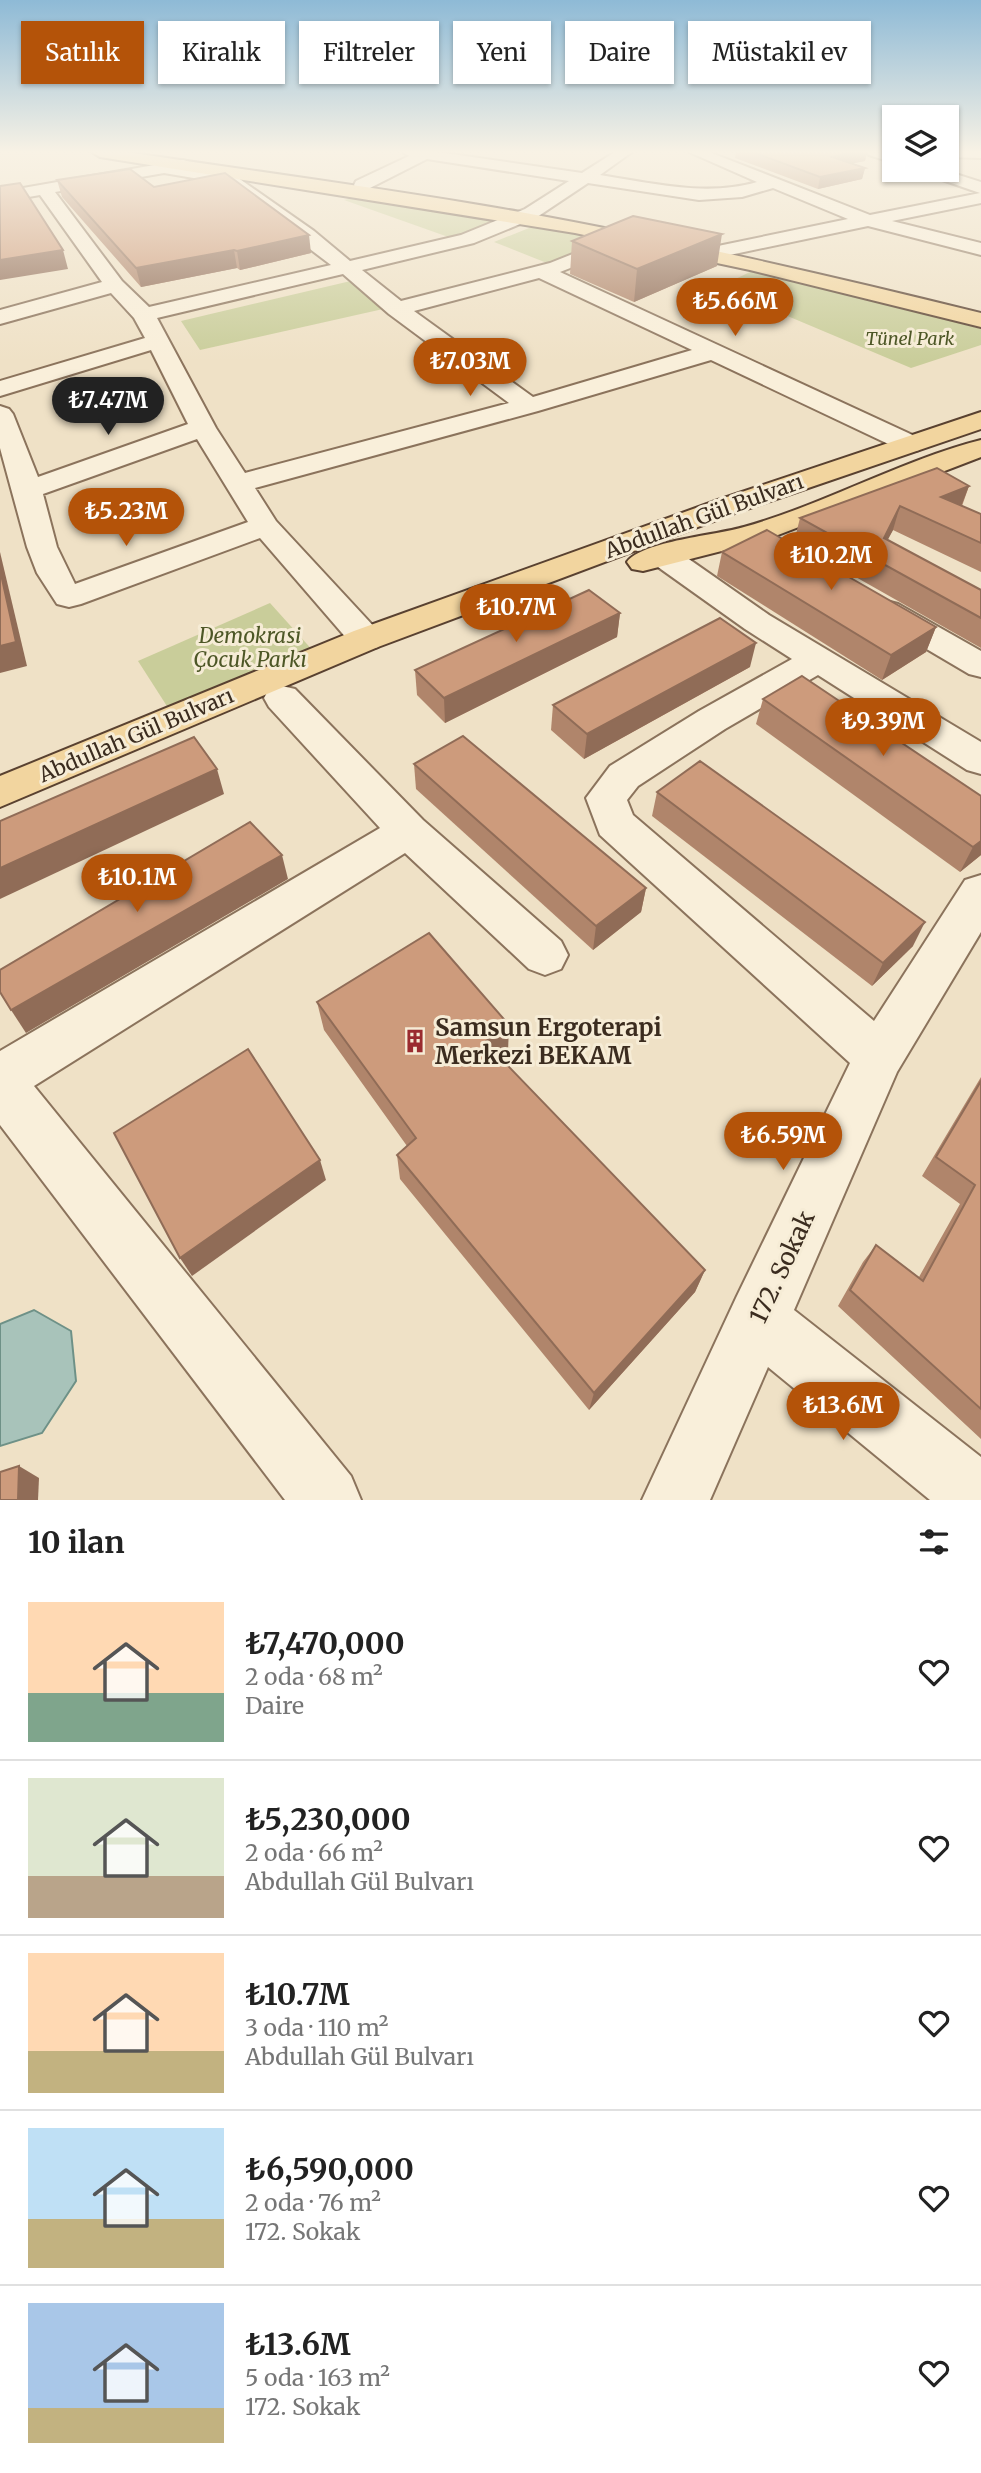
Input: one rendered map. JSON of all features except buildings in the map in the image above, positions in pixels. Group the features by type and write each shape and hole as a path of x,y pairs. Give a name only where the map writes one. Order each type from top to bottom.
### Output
{"main road":[{"path":"562,222 725,250 981,311"},
{"path":"635,236 981,320"},
{"name":"Abdullah Gül Bulvarı","path":"0,792 366,639 728,506 981,420"},
{"name":"Abdullah Gül Bulvarı","path":"0,818 282,698 662,555 754,534 981,449"}],"street":[{"path":"68,222 115,285 144,315 203,428 265,526 366,639"},
{"path":"292,222 397,309 530,406"},
{"path":"144,315 467,239 508,222"},
{"path":"725,250 864,222"},
{"path":"873,222 981,249"},
{"path":"397,309 541,271 635,236"},
{"path":"541,271 910,444"},
{"path":"0,317 115,285"},
{"path":"0,389 158,341"},
{"path":"240,483 530,406 712,352"},
{"path":"0,414 28,490 55,582 69,597 265,526"},
{"path":"28,490 203,428"},
{"path":"754,534 789,555"},
{"path":"662,555 757,622 981,760"},
{"path":"861,597 981,666"},
{"path":"818,660 712,720 624,776 606,798 615,824 879,1057"},
{"path":"282,698 408,831 545,955"},
{"path":"327,1500 103,1218 0,1081 408,831"},
{"name":"172. Sokak","path":"676,1500 879,1057 981,893"},
{"path":"757,1319 981,1499"}],"green space":[{"path":"406,222 498,222 454,239"},
{"path":"539,224 621,241 557,267 494,242"},
{"name":"Tünel Park","path":"756,269 981,329 981,345 911,368 719,287"},
{"path":"355,280 392,307 200,350 181,321"},
{"name":"Demokrasi Çocuk Parkı","path":"270,603 315,653 172,714 138,661"}],"water":[{"path":"34,1310 71,1331 76,1381 42,1433 0,1446 0,1324"}],"place":[{"name":"Samsun Ergoterapi Merkezi BEKAM","path":"415,1041"}]}
